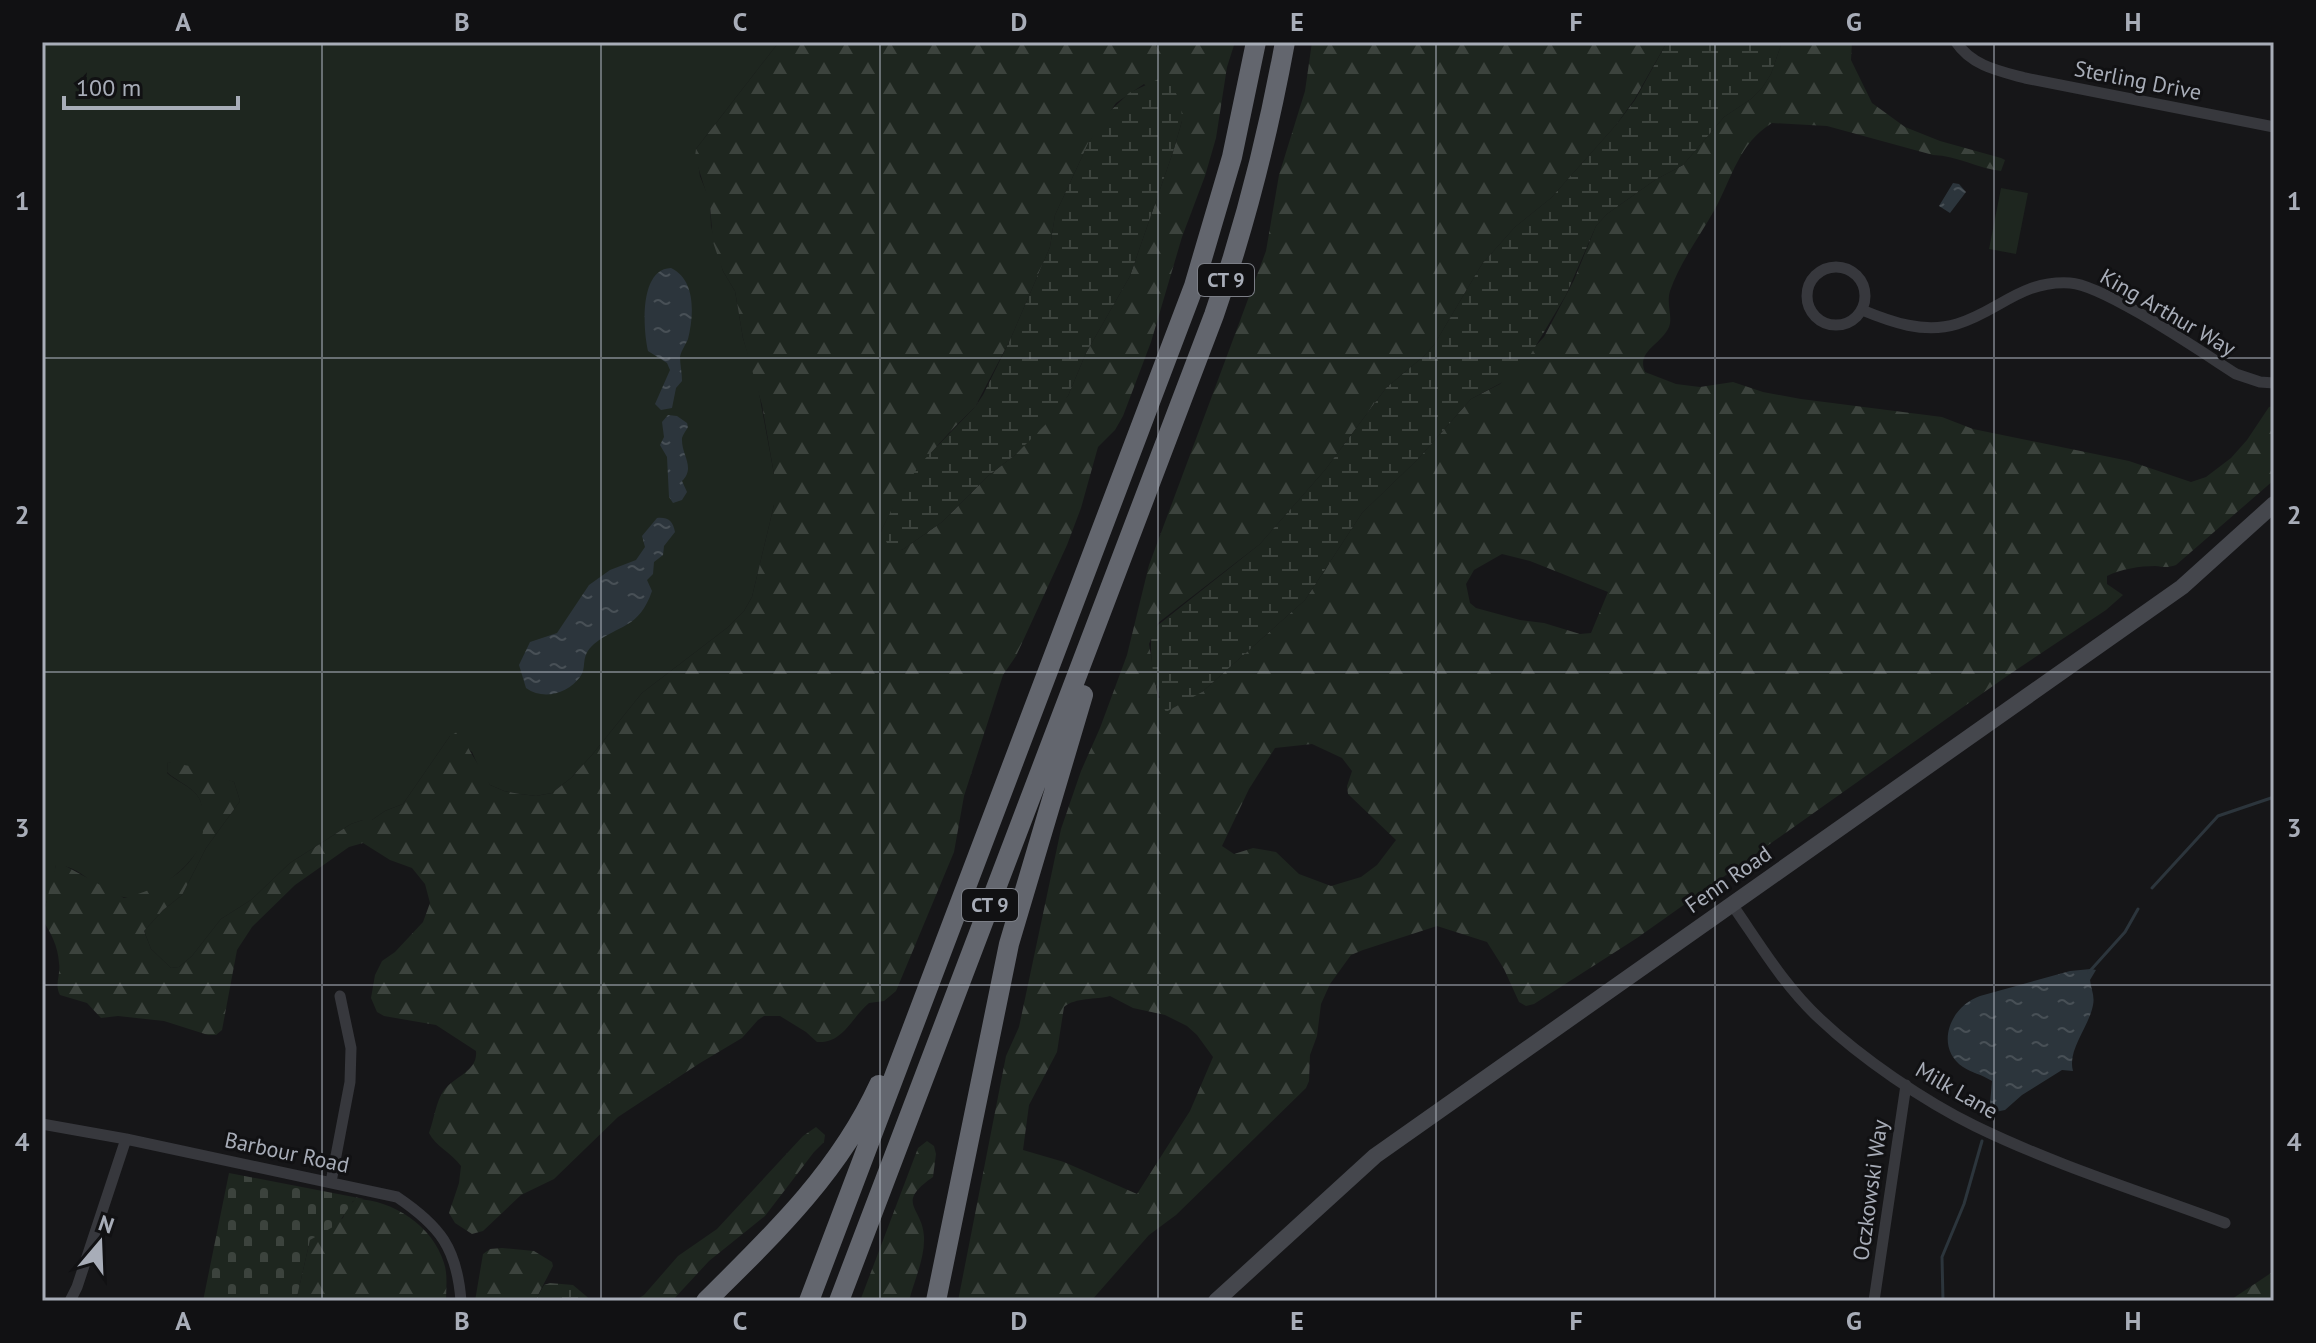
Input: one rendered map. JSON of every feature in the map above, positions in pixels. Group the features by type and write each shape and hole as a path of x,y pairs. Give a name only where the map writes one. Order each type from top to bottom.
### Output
{"highway":[{"name":"CT 9","path":"809,1301 1190,298 1232,157 1256,42"},
{"name":"CT 9","path":"839,1301 1236,250 1267,132 1285,42"},
{"path":"936,1301 1002,976 1018,912 1082,699 1126,575 1140,509"},
{"path":"706,1301 791,1217 829,1171 860,1123 895,1048 925,996"}],"street":[{"name":"Sterling Drive","path":"1956,42 1987,68 2274,127"},
{"path":"1846,269 1861,281 1865,300 1862,310 1847,323 1828,324 1819,319 1808,303 1810,284 1822,271 1846,269"},
{"name":"King Arthur Way","path":"1862,310 1895,323 1929,328 1957,324 2023,291 2044,284 2073,283 2102,293 2236,374 2274,383"},
{"name":"Fenn Road","path":"1216,1301 1375,1156 2182,587 2274,504"},
{"name":"Milk Lane","path":"1731,903 1785,981 1818,1017 1850,1045 1906,1085 1973,1125 2032,1151 2225,1223"},
{"path":"331,1182 350,1082 351,1048 340,996"},
{"name":"Oczkowski Way","path":"1874,1301 1906,1085"},
{"name":"Barbour Road","path":"42,1124 397,1197 441,1233 459,1272 461,1301"},
{"path":"70,1301 126,1139"}],"green space":[{"path":"42,42 779,42 696,149 700,176 710,201 711,226 723,271 735,291 743,338 757,382 774,474 774,505 752,597 744,611 727,628 642,693 592,755 552,793 536,796 520,794 490,785 472,752 450,736 403,804 372,820 351,824 290,863 251,900 221,919 192,956 179,967 171,968 151,949 144,931 182,895 206,848 240,801 234,782 168,762 167,773 194,792 203,810 202,843 189,862 157,888 134,897 114,895 74,870 56,865 52,888 42,913"},
{"path":"779,42 1235,42 1227,67 1216,138 1151,342 1123,416 1115,430 1098,447 1067,545 1016,656 1003,675 964,796 954,852 896,991 884,1001 869,1003 840,1034 826,1042 817,1042 780,1016 764,1016 742,1038 618,1117 554,1179 521,1195 483,1231 472,1234 455,1223 449,1213 461,1166 429,1133 441,1094 470,1068 476,1051 436,1025 384,1016 377,1012 371,998 375,975 382,961 395,952 423,922 430,903 425,884 412,868 390,860 363,843 349,847 295,885 252,927 237,950 222,1030 216,1035 164,1021 118,1016 101,1018 87,1003 60,995 57,951 42,919 56,865 60,863 124,898 154,888 180,872 198,848 203,834 203,818 197,795 167,772 168,762 195,767 234,782 240,801 206,848 182,895 144,931 151,949 171,968 179,967 192,956 221,919 251,900 290,863 351,824 372,820 403,804 450,736 457,732 490,785 520,794 536,796 552,793 592,755 642,693 727,628 744,611 752,597 774,505 774,474 762,405 743,338 735,291 723,271 713,242 710,205 695,157 696,149","holes":["1144,84 1182,121 1130,276 1086,353 1068,396 1015,455 988,476 942,522 902,550 881,531 922,464 975,407 1010,340 1050,247 1055,215 1088,144 1116,103"]},
{"path":"1312,42 1667,42 1616,125 1551,198 1515,227 1482,264 1434,345 1386,388 1325,470 1260,544 1158,623 1149,644 1158,698 1202,692 1305,600 1362,513 1418,459 1471,399 1500,384 1544,337 1574,280 1596,226 1607,214 1655,180 1683,165 1724,117 1751,99 1771,74 1782,42 1852,42 1851,60 1872,103 1905,127 2005,160 2001,171 1827,126 1772,123 1744,151 1679,270 1669,296 1669,327 1647,353 1643,365 1645,372 1676,384 1700,387 1733,382 1763,392 1801,399 1942,417 1973,429 2129,461 2191,482 2206,477 2231,458 2269,407 2274,406 2274,480 2176,565 2137,567 2107,576 2107,584 2123,595 2106,610 2007,676 1637,938 1534,1004 1526,1006 1519,1002 1487,942 1437,926 1351,955 1330,984 1321,1004 1306,1088 1176,1215 1149,1235 1091,1301 958,1301 1006,1056 1019,1027 1061,829 1127,655 1149,565 1266,251 1279,175 1305,91","holes":["1502,554 1530,561 1608,592 1591,633 1580,634 1544,623 1520,620 1476,608 1470,603 1466,584 1474,570","1312,744 1342,758 1352,771 1348,794 1396,840 1377,865 1361,877 1331,886 1299,874 1276,852 1253,848 1234,854 1222,846 1249,789 1275,748","1110,996 1133,1008 1165,1015 1187,1026 1213,1057 1190,1111 1137,1194 1064,1162 1023,1150 1029,1105 1057,1052 1064,1007 1080,1000"]},
{"path":"1667,42 1782,42 1771,74 1751,99 1724,117 1683,165 1655,180 1607,214 1596,226 1566,295 1525,364 1514,376 1471,399 1418,459 1362,513 1305,600 1202,692 1166,712 1153,671 1153,629 1260,544 1325,470 1386,388 1434,345 1482,264 1515,227 1551,198 1616,125 1635,100"},
{"path":"1163,77 1174,89 1181,104 1182,121 1173,152 1130,276 1086,353 1068,396 1049,421 1015,455 988,476 942,522 902,550 888,545 881,531 895,503 920,464 983,395 1050,247 1055,215 1088,144 1105,116 1129,93"},
{"path":"2001,188 2028,193 2016,254 1989,249"},
{"path":"816,1127 825,1135 824,1142 765,1216 709,1261 672,1301 634,1301 644,1295 678,1256 717,1229 803,1136"},
{"path":"927,1141 934,1146 936,1154 933,1177 921,1186 913,1200 924,1245 909,1301 860,1301 918,1148"},
{"path":"229,1173 364,1199 353,1201 338,1224 310,1240 296,1301 203,1301"},
{"path":"356,1199 384,1204 397,1210 431,1238 445,1268 446,1301 296,1301 310,1240 343,1218 347,1207"},
{"path":"490,1249 534,1251 552,1262 553,1266 535,1301 475,1301 483,1254"},
{"path":"2274,1271 2274,1301 2229,1301"},
{"path":"544,1285 573,1285 592,1301 535,1301"}],"water":[{"path":"1953,183 1959,184 1966,192 1950,213 1939,206"},
{"path":"671,268 689,289 691,319 688,339 680,357 682,381 676,388 672,408 661,410 655,404 670,370 667,363 648,351 645,315 648,289 653,278"},
{"path":"668,415 677,416 688,427 682,438 688,471 682,481 687,492 682,500 673,503 669,497 667,457 660,445 664,437 662,422"},
{"path":"657,518 669,520 675,532 664,546 663,555 654,562 653,574 647,580 652,591 641,612 589,649 582,673 569,687 548,694 526,688 519,665 530,642 557,633 589,585 610,570 636,560 645,547 642,536"},
{"path":"2096,970 2090,980 2093,1005 2073,1055 2073,1071 2062,1070 2022,1095 2005,1110 1995,1112 1993,1118 1986,1118 1992,1081 1963,1067 1949,1049 1949,1028 1961,1008 1980,996 2070,971"}],"waterway":[{"path":"2152,888 2218,816 2274,797"},
{"path":"2089,972 2125,932 2138,909"},
{"path":"1943,1301 1942,1257 1964,1204 1982,1141"}]}
